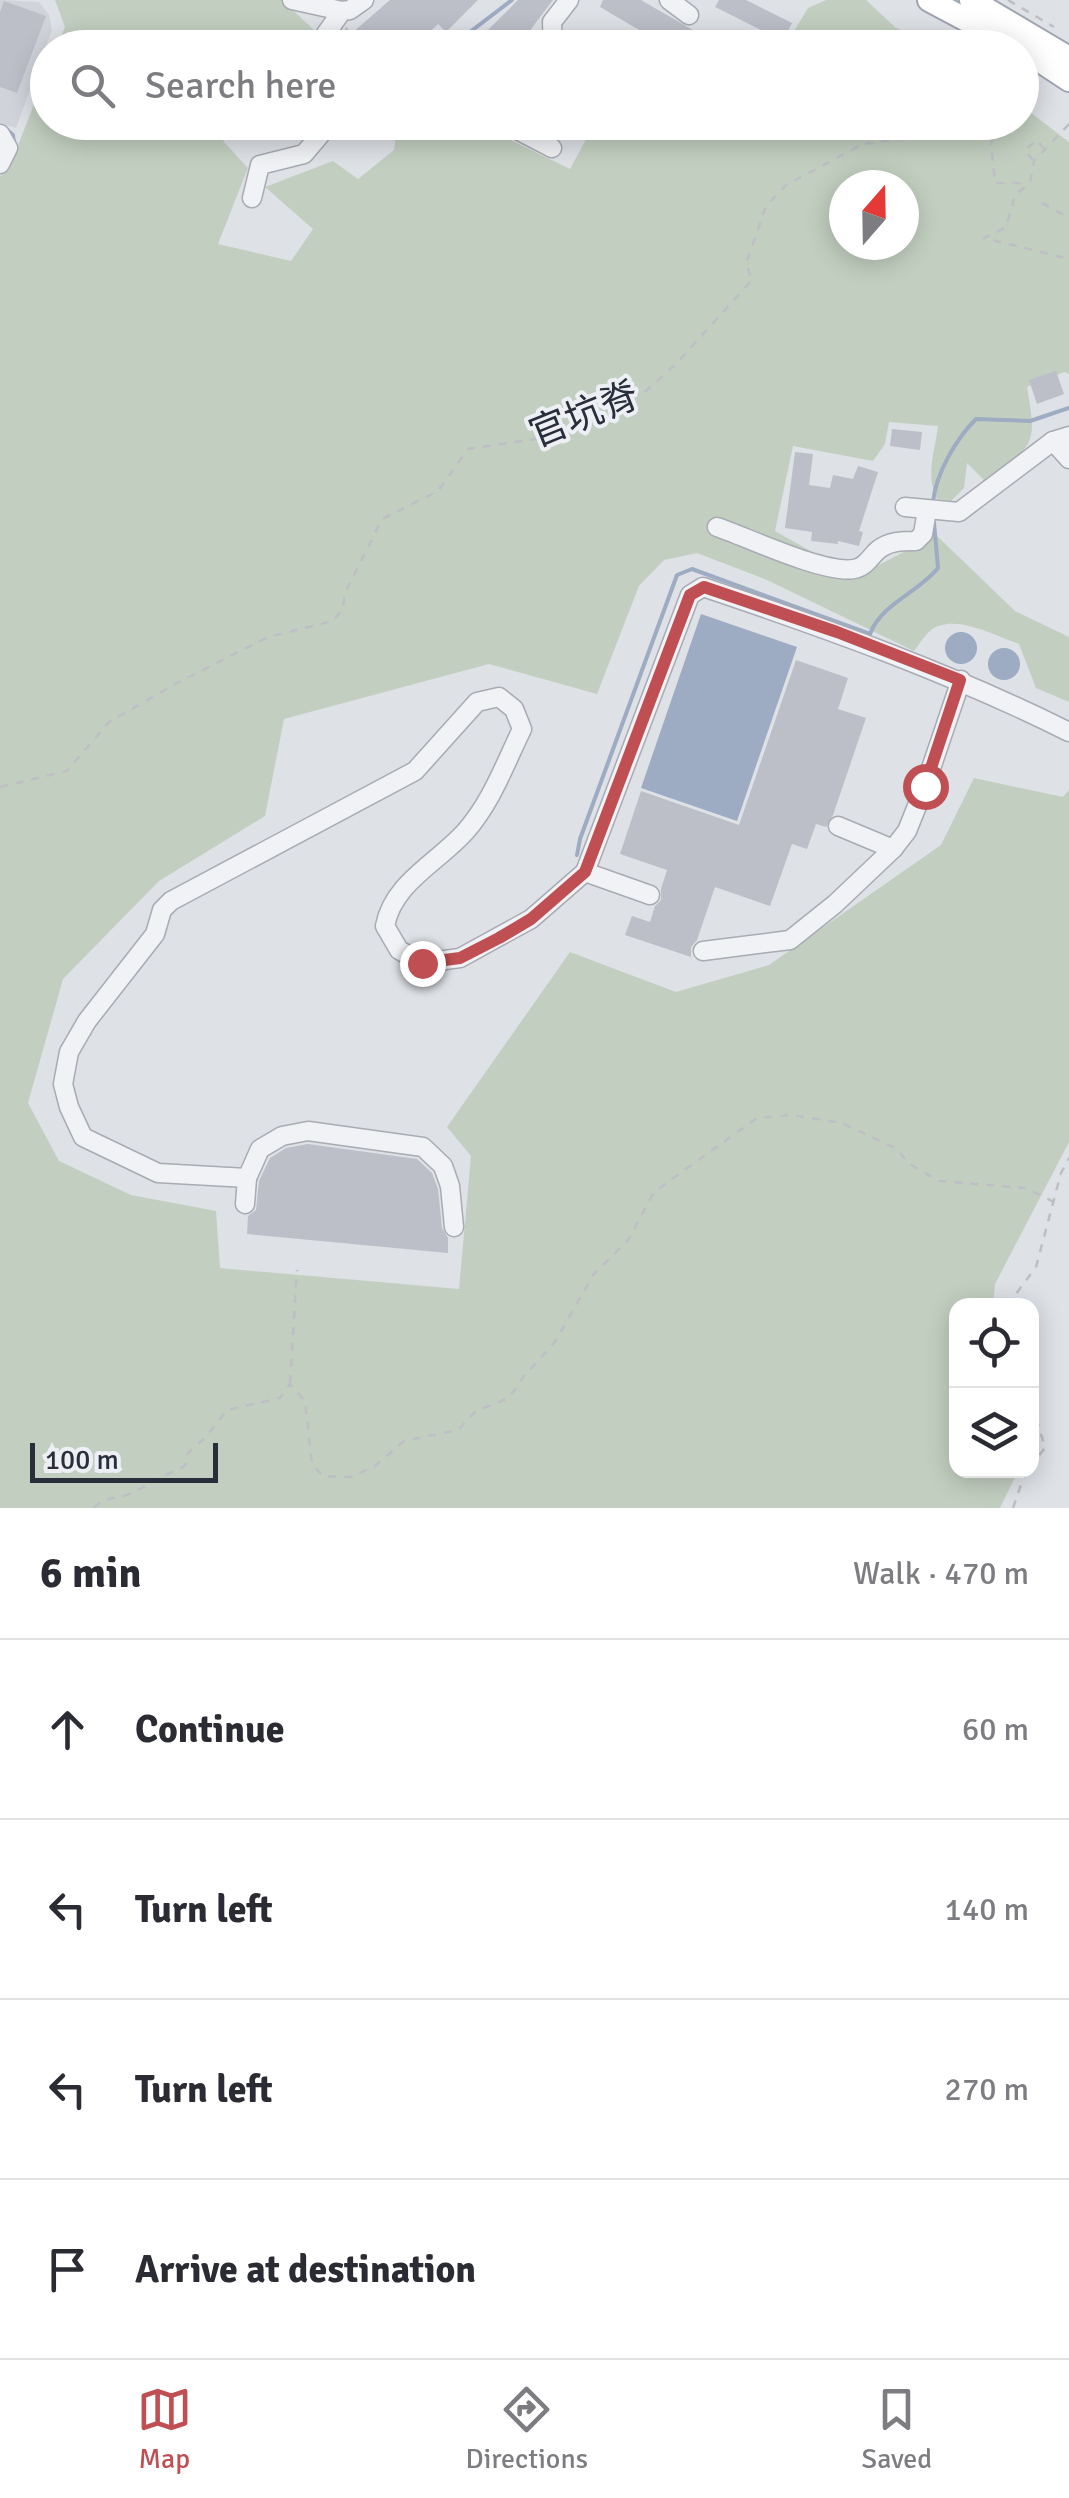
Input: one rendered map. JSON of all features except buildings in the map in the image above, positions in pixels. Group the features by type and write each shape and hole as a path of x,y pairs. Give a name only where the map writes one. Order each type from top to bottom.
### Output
{"main road":[{"path":"929,0 986,30"},
{"path":"971,0 1022,30"},
{"path":"1039,40 1069,58"},
{"path":"1039,60 1069,80"}],"street":[{"path":"292,0 342,11 364,0"},
{"path":"553,30 552,22 569,0"},
{"path":"669,0 689,15"},
{"path":"328,30 342,11"},
{"path":"0,134 8,148 0,164"},
{"path":"252,198 260,164 304,154 316,140"},
{"path":"537,140 552,148"},
{"path":"905,507 959,512 1061,439 1069,459"},
{"path":"718,527 822,568 854,569 894,542 916,541 923,534 927,510"},
{"path":"248,1178 158,1173 82,1137 63,1084 69,1052 87,1021 155,934 162,910 172,901 415,771 477,702 499,698 514,708 522,729 484,806 465,832 391,903 385,926 391,939 399,950 422,963 460,958 531,919 585,872 690,595 704,587 837,632 960,680 1069,732"},
{"path":"703,951 790,940 893,849 907,830 925,786 960,680"},
{"path":"838,826 893,849"},
{"path":"585,872 650,895"},
{"path":"246,1204 248,1178 260,1150 282,1136 308,1131 423,1147 443,1166 450,1186 454,1227"}],"path":[{"path":"1008,0 1057,29"},
{"path":"1069,124 1034,161 1030,182 1015,195 1006,227 984,238 1069,259"},
{"name":"官坑脊","path":"0,787 67,772 109,722 179,682 268,637 333,621 343,608 345,592 382,519 438,491 468,449 548,437 576,410 646,391 752,280 746,264 766,206 786,185 863,144 893,140"},
{"name":"官坑脊","path":"992,140 995,183 1030,182"},
{"path":"1034,161 1025,150 1037,140 1046,151"},
{"path":"1042,203 1069,218"},
{"path":"290,1384 305,1401 312,1464 324,1476 351,1477 374,1466 404,1441 458,1430 476,1411 509,1398 555,1342 593,1274 628,1240 654,1192 758,1118 791,1115 842,1123 897,1150 908,1163 939,1181 1026,1188 1054,1202"},
{"path":"1013,1298 1036,1266 1069,1158"},
{"path":"94,1508 185,1466 188,1452 205,1438 226,1410 280,1398 290,1384 297,1270"},
{"path":"1039,1427 1045,1448 1039,1455"},
{"path":"1013,1508 1023,1478"}],"shaded area":[{"path":"0,0 39,2 49,15 52,30 30,30 30,90 16,128 0,123"}],"green space":[{"path":"55,0 282,0 314,30 64,30"},
{"path":"826,0 866,0 901,30 795,30 808,8"},
{"path":"30,115 30,140 225,140 248,168 218,244 291,261 313,229 265,187 333,161 358,179 394,150 395,140 511,140 570,169 586,140 1039,140 1039,119 1069,142 1069,374 1064,372 1027,387 1032,423 1023,451 986,482 967,463 964,488 951,501 937,499 933,490 932,463 938,426 889,422 885,444 873,461 793,446 775,531 856,577 936,535 1015,611 1069,637 1069,702 1036,688 1019,644 986,631 962,625 939,626 914,651 767,580 697,553 664,560 639,586 597,694 489,664 284,719 265,816 159,881 63,979 28,1103 59,1161 131,1195 216,1211 220,1268 459,1289 471,1156 447,1127 570,952 676,992 769,965 941,845 974,778 1063,797 1069,790 1069,1142 995,1284 994,1298 949,1298 949,1478 1015,1478 1000,1508 0,1508 0,176 8,171"}],"water":[{"path":"701,614 797,647 737,821 641,788"},
{"path":"961,632 972,637 977,648 972,659 961,664 950,659 945,648 950,637"},
{"path":"1004,648 1015,653 1020,664 1015,675 1004,680 993,675 988,664 993,653"}],"waterway":[{"path":"473,30 512,0"},
{"path":"5,128 13,135 14,144"},
{"path":"933,502 948,457 976,419 1030,421 1069,408"},
{"path":"577,855 677,575 692,569 870,634 891,606 938,568 934,523"}],"route":[{"path":"422,963 460,958 499,938 531,919 585,872 690,595 704,587 837,632 960,680 925,786"}]}
